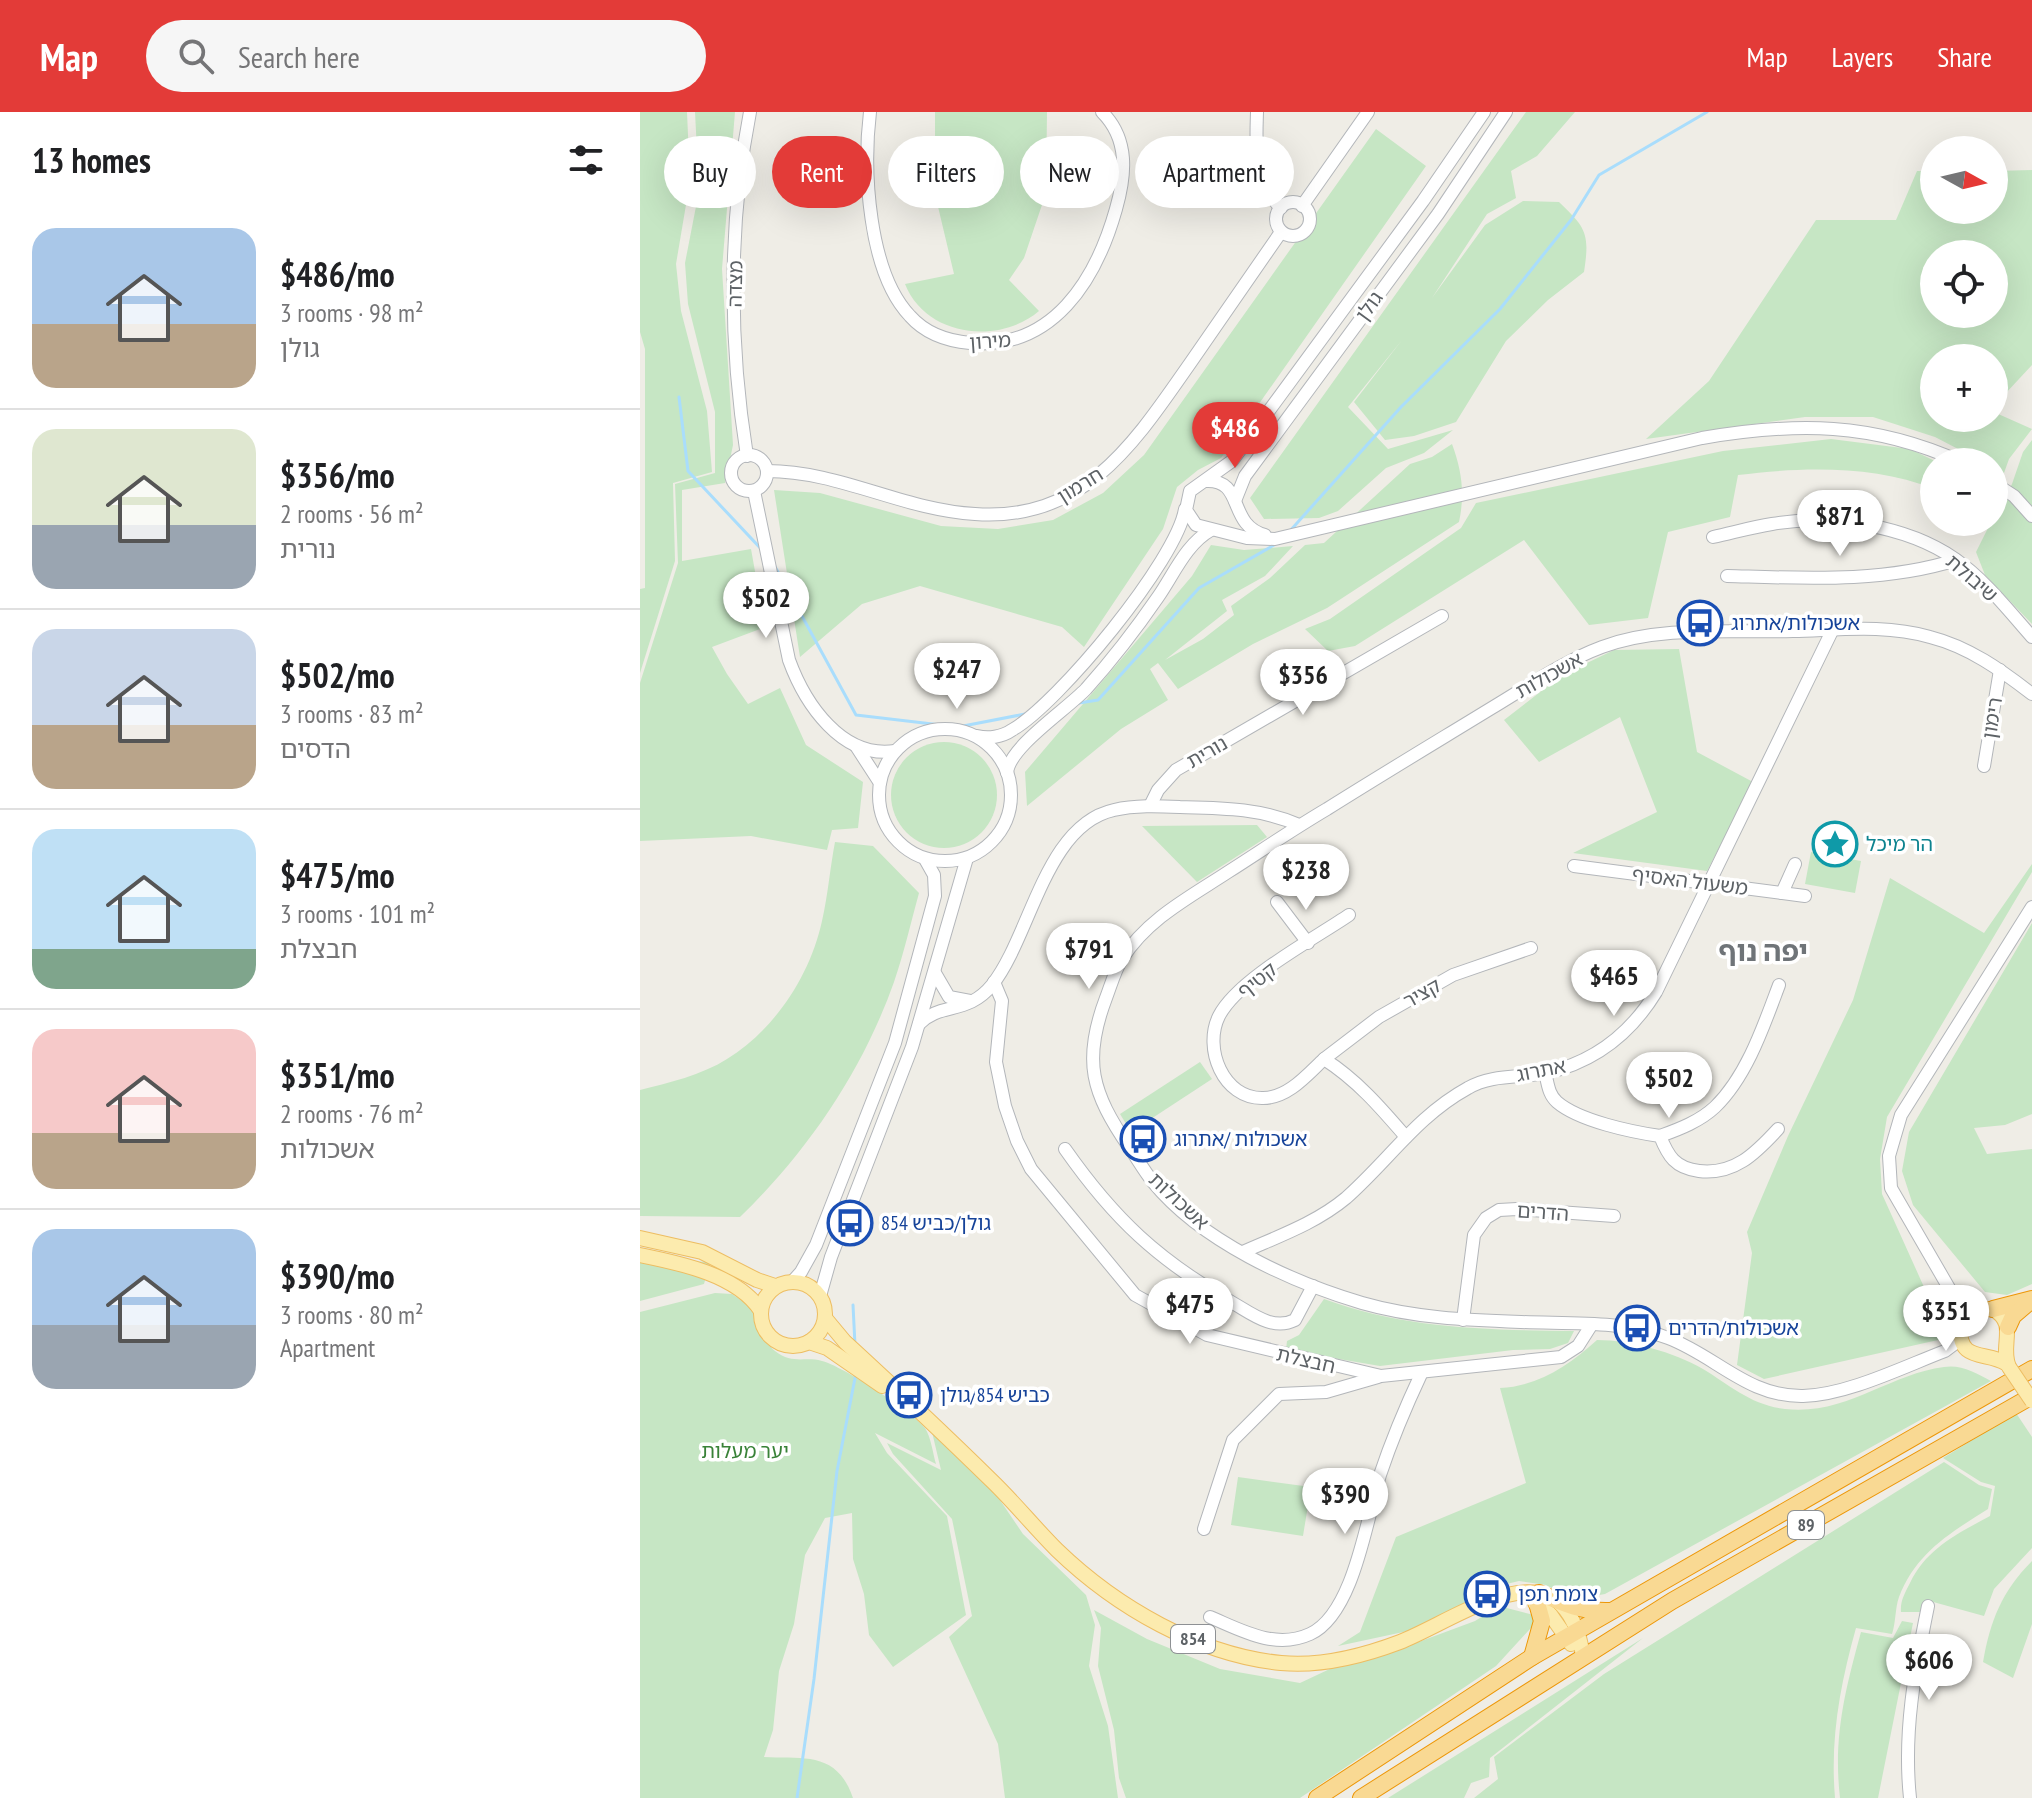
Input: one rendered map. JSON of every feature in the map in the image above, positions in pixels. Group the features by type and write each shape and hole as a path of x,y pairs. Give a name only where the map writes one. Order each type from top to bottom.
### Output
{"highway":[{"path":"1986,1308 2017,1305 2032,1299"},
{"path":"2007,1335 2013,1316 2032,1299"},
{"name":"89","path":"1317,1798 1532,1657 2032,1369"},
{"name":"89","path":"1361,1798 1583,1656 2032,1399"},
{"path":"1532,1657 1542,1621 1538,1598 1590,1612 1612,1610"}],"main road":[{"path":"640,1238 702,1252 775,1286 804,1283 820,1296"},
{"name":"854","path":"640,1255 732,1283 748,1293 761,1311 763,1325 777,1342 787,1346 809,1342 841,1357 957,1446"},
{"path":"761,1311 768,1293 775,1286"},
{"name":"854","path":"820,1296 825,1318 845,1342 957,1446 1057,1549 1095,1583 1166,1626 1246,1657 1304,1663 1346,1658 1403,1640 1484,1600 1538,1598"},
{"path":"2008,1366 2005,1319 1986,1308 1967,1315 1960,1329 1963,1344 1979,1355 2008,1366 2032,1399"},
{"path":"809,1342 818,1334 825,1318"},
{"path":"1979,1355 1994,1355 2007,1335"},
{"path":"1538,1598 1572,1634 1583,1656"}],"street":[{"name":"מצדה","path":"747,456 738,379 734,277 741,172 750,112"},
{"name":"מירון","path":"870,112 868,166 873,222 881,258 899,302 910,317 941,337 984,344 1011,342 1039,330 1073,297 1098,258 1118,202 1124,163 1116,129 1102,112"},
{"path":"1257,112 1257,136"},
{"path":"1302,206 1368,112"},
{"name":"גולן","path":"1206,481 1232,461 1423,201 1484,112"},
{"name":"גולן","path":"1235,503 1245,476 1438,214 1506,112"},
{"path":"1281,208 1276,220 1281,232 1293,236 1305,231 1309,216 1302,206 1294,204"},
{"name":"חרמון","path":"767,471 824,476 935,509 975,514 1009,514 1039,509 1065,498 1108,469 1140,433 1281,232"},
{"path":"1186,506 1193,523 1213,530 1254,539 1282,537 1702,438 1761,428 1819,426 1874,432 1930,448"},
{"path":"747,456 760,460 767,471 764,483 754,491 738,488 732,477 734,464 747,456"},
{"path":"974,735 991,747 1007,773 1010,804 1004,825 985,848 967,858 946,862 925,859 906,849 886,826 879,807 880,783 885,765 895,751 913,736 933,729 954,729 994,737 1011,731 1046,704 1070,680 1147,579 1179,528 1190,491 1206,481 1225,485 1241,520 1249,528 1264,535 1282,537"},
{"path":"754,491 794,674 815,709 834,730 854,744 877,752 895,751"},
{"path":"2008,492 2032,516"},
{"path":"1007,773 1018,749 1084,691 1144,617 1193,544 1231,520 1235,503"},
{"name":"שיבולת","path":"1713,537 1775,523 1873,526 1927,544 1956,560 2032,637"},
{"path":"1727,576 1882,575 1923,570 1956,560"},
{"name":"נורית","path":"1150,806 1158,790 1176,770 1442,616"},
{"name":"אשכולות","path":"1979,1355 1945,1351 1839,1390 1804,1396 1764,1392 1672,1339 1648,1332 1592,1324 1463,1320 1406,1314 1313,1286 1279,1272 1196,1222 1154,1184 1103,1109 1094,1083 1093,1048 1102,1007 1120,961 1151,923 1299,825 1549,673 1611,644 1656,636 1880,628 1932,637 1964,650 2000,670 2032,694"},
{"name":"אתרוג","path":"1243,1252 1318,1219 1346,1197 1432,1110 1472,1085 1509,1076 1545,1073 1579,1062 1611,1045 1644,1011 1833,629"},
{"name":"רימון","path":"1984,766 2000,670"},
{"path":"854,744 873,768 880,783"},
{"path":"919,1024 929,1014 966,1006 994,982 1011,953 1050,868 1083,823 1111,810 1150,806 1272,813 1299,825"},
{"path":"820,1296 831,1257 888,1115 919,1024 958,877 967,858"},
{"path":"792,1282 816,1245 871,1110 902,1020 935,896 935,879 925,859"},
{"path":"1782,893 1795,864"},
{"name":"משעול האסיף","path":"1574,866 1805,896"},
{"path":"1277,902 1308,943"},
{"path":"1945,1351 1953,1345 1960,1329 1953,1295 1891,1188 1888,1168 1891,1140 1901,1115 2032,907"},
{"name":"קטיף","path":"1324,1059 1283,1094 1263,1098 1247,1096 1230,1084 1216,1064 1213,1033 1220,1014 1240,989 1349,915"},
{"name":"קציר","path":"1324,1059 1379,1017 1453,975 1531,948"},
{"path":"935,972 949,997 964,1002 976,999"},
{"name":"חבצלת","path":"994,982 1002,1001 996,1062 1005,1106 1017,1141 1031,1169 1135,1295 1207,1335 1381,1376 1561,1357 1578,1346 1592,1324"},
{"path":"1545,1073 1550,1093 1570,1110 1612,1126 1660,1136 1687,1126 1716,1106 1752,1050 1779,985"},
{"path":"1324,1059 1369,1095 1406,1137"},
{"path":"1660,1136 1668,1156 1678,1165 1714,1173 1732,1169 1760,1149 1778,1129"},
{"path":"1065,1149 1099,1197 1143,1242 1188,1278 1261,1319 1280,1325 1295,1320 1313,1286"},
{"name":"הדרים","path":"1463,1320 1474,1235 1486,1218 1499,1210 1517,1209 1614,1216"},
{"path":"1953,1295 1970,1306 1986,1308"},
{"path":"1210,1617 1252,1635 1270,1640 1287,1640 1311,1634 1331,1616 1347,1586 1399,1421 1422,1372"},
{"path":"1204,1529 1233,1440 1279,1394 1326,1392 1381,1376"},
{"path":"1910,1798 1910,1707 1928,1606"}],"green space":[{"path":"640,112 687,112 688,136 664,136 664,208 685,208 676,264 681,311 707,411 712,472 673,483 675,561 640,673 640,589 645,588 645,349 640,332"},
{"path":"695,112 735,112 733,136 696,136"},
{"path":"935,112 1047,112 1047,136 1020,136 1020,208 1041,208 1024,258 1009,280 1039,311 1023,322 1004,329 985,331 946,325 915,302 905,284 954,274 938,208 1004,208 1004,136 935,136"},
{"path":"1526,112 1575,112 1537,156 1511,171 1516,198 1487,214 1432,298 1485,225 1523,201 1559,202 1575,218 1586,240 1584,272 1548,300 1506,341 1456,422 1414,436 1385,440 1354,402 1402,340 1348,407 1388,449 1453,430 1424,453 1386,468 1338,511 1319,518 1264,519 1250,498"},
{"path":"1376,129 1426,166 1221,458 1198,470 1177,487 1163,529 1084,647 1062,627 920,586 862,604 800,657 774,490 820,493 941,526 998,529 1053,520 1103,493 1144,455"},
{"path":"2032,170 2032,365 2008,391 2008,344 1920,344 1920,432 2008,432 2008,418 2032,429 2008,462 2008,448 1956,448 1935,437 1873,417 1805,417 1646,439 1709,381 1816,220 1896,220 1917,171 1920,171 1920,224 2008,224 2008,171"},
{"path":"696,208 727,208 722,269 733,445 725,483 682,490 682,561 751,549 765,627 712,647 748,704 780,688 806,745 863,782 858,828 832,830 827,850 751,836 640,841 640,683 678,563 675,484 715,473 715,412 688,304 685,263"},
{"path":"1831,439 1910,449 1920,454 1920,484 1887,476 1838,470 1787,470 1738,475 1730,517 1668,532 1648,618 1589,625 1524,540 1355,646 1328,651 1305,629 1330,619 1461,528 1476,503 1723,451"},
{"path":"2032,440 2032,624 1985,575 1976,552 1984,536 2008,536 2008,491 2023,452"},
{"path":"1452,444 1462,483 1459,522 1327,608 1253,644 1178,689 1158,663 1150,669 1168,700 1121,729 1027,806 1025,772 1192,576 1211,545 1244,550 1293,546 1265,576 1222,600 1227,611 1165,660 1203,639 1234,615 1231,606 1270,578 1305,545 1324,543 1410,464 1432,457"},
{"path":"1679,649 1697,752 1753,782 1707,871 1573,853 1657,812 1620,717 1539,762 1504,720 1562,675 1614,650"},
{"path":"944,742 964,746 981,758 993,775 997,795 993,815 981,832 964,844 944,848 924,844 907,832 895,815 891,795 895,775 907,758 924,746"},
{"path":"1257,825 1267,837 1197,882 1142,826"},
{"path":"835,842 873,846 919,893 894,982 866,1047 849,1079 810,1137 740,1217 640,1216 640,1090 685,1078 717,1065 744,1047 775,1017 809,962 824,911"},
{"path":"1811,852 1861,861 1855,893 1805,884"},
{"path":"2032,864 2032,872 1887,1117 1880,1159 1882,1194 1947,1338 1764,1379 1737,1365 1752,1253 1747,1232 1788,1136 1853,1000 1890,878 1984,933"},
{"path":"2032,923 2032,1114 2005,1125 1974,1128 1987,1154 2032,1149 2032,1284 2007,1295 1985,1292 1913,1205 1902,1171 1909,1132"},
{"path":"1200,1062 1212,1079 1131,1132 1120,1114"},
{"path":"640,1259 710,1262 704,1284 640,1301"},
{"name":"יער מעלות","path":"715,1293 732,1294 759,1312 766,1338 775,1351 793,1359 822,1361 845,1371 918,1421 925,1428 930,1441 936,1464 875,1433 887,1453 947,1516 966,1615 893,1667 869,1635 864,1594 853,1559 852,1513 825,1518 805,1555 794,1624 779,1671 773,1730 764,1757 806,1758 828,1765 838,1772 853,1798 640,1798 640,1312"},
{"path":"1324,1299 1385,1317 1416,1322 1479,1328 1574,1331 1568,1343 1550,1349 1513,1350 1380,1366 1286,1350 1287,1341 1299,1335"},
{"path":"1597,1340 1624,1342 1665,1352 1703,1369 1751,1399 1785,1409 1807,1409 1847,1401 1924,1371 1950,1366 1974,1372 1991,1381 1605,1594 1583,1598 1564,1595 1546,1585 1519,1581 1498,1586 1408,1631 1338,1646 1360,1632 1396,1537 1526,1483 1500,1388 1528,1383 1553,1373"},
{"path":"2016,1413 2032,1437 2032,1548 1994,1589 1984,1616 1926,1600 1921,1612 1901,1612 1905,1594 1925,1560 1944,1543 1990,1516 1995,1486 1981,1482 1943,1458"},
{"path":"932,1432 987,1481 1023,1534 1086,1595 1095,1625 1089,1666 1108,1726 1118,1798 1005,1798 998,1744 949,1637 972,1616 952,1519 893,1454 887,1443 941,1470"},
{"path":"1944,1462 1979,1485 1992,1489 1988,1509 1948,1536 1915,1568 1899,1597 1892,1634 1856,1628 1838,1712 1834,1755 1835,1798 1474,1798 1498,1779 1494,1757 1604,1674"},
{"path":"1238,1477 1311,1487 1303,1536 1231,1525"},
{"path":"2032,1561 2032,1624 2013,1678 1983,1662 1999,1607"},
{"path":"1499,1606 1541,1617 1496,1666 1300,1798 1126,1798 1119,1778 1114,1730 1098,1666 1101,1628 1094,1610 1147,1639 1220,1669 1300,1683 1351,1659 1397,1650 1475,1621"},
{"path":"1902,1621 1913,1623 1878,1798 1840,1798 1839,1734 1861,1632 1893,1638"},
{"path":"1643,1638 1490,1758 1489,1777 1471,1783 1464,1798 1388,1798"}],"waterway":[{"path":"1289,532 1401,407 1500,309 1571,220 1599,175 1707,112"},
{"path":"679,397 688,471 763,551"},
{"path":"1079,703 1098,700 1199,588 1274,545"},
{"path":"773,563 856,715 958,727 1025,714"},
{"path":"853,1305 855,1345"},
{"path":"797,1798 814,1679 837,1471 856,1373"}],"place":[{"name":"אשכולות/אתרוג","path":"1700,623"},
{"name":"הר מיכל","path":"1835,844"},
{"name":"אשכולות /אתרוג","path":"1143,1139"},
{"name":"גולן/כביש 854","path":"850,1223"},
{"name":"אשכולות/הדרים","path":"1637,1328"},
{"name":"כביש 854/גולן","path":"909,1395"},
{"name":"צומת תפן","path":"1487,1594"}],"district":[{"name":"יפה נוף","path":"1763,951"}]}
